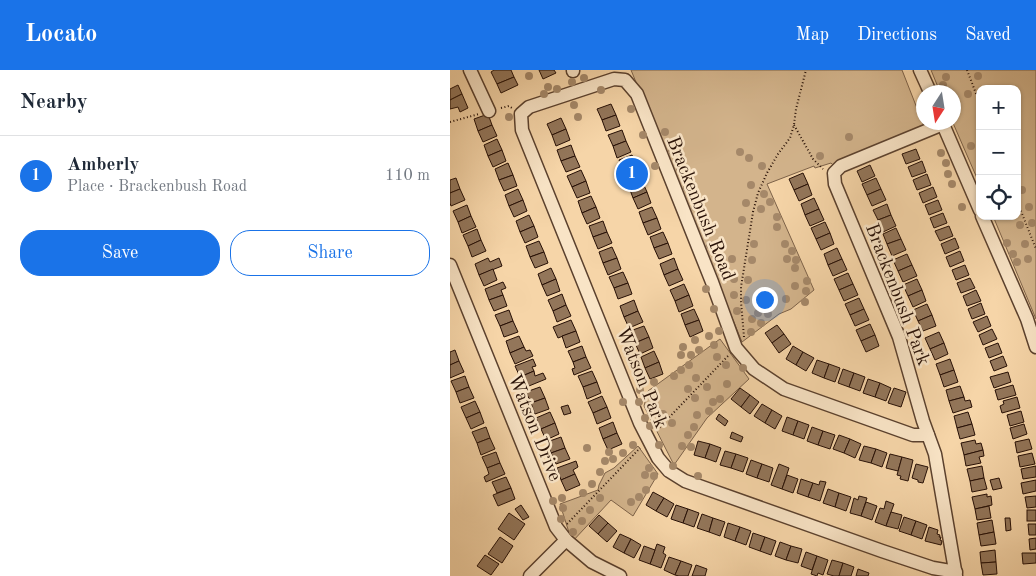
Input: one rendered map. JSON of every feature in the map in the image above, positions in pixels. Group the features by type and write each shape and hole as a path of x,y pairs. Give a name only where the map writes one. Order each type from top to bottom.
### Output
{"street":[{"path":"470,70 490,111"},
{"path":"920,70 927,85"},
{"name":"Watson Park","path":"625,80 614,79 529,107 521,114 522,130 648,440 658,458 669,471 685,481 891,554 956,574"},
{"name":"Brackenbush Road","path":"625,80 637,94 712,282 736,348 754,370 784,389 913,435 928,435"},
{"path":"834,174 841,166 926,130"},
{"path":"946,130 976,201"},
{"name":"Brackenbush Park","path":"834,174 835,184 899,337 935,454 956,574"},
{"path":"984,220 1027,319 1036,347"},
{"name":"Watson Drive","path":"450,265 556,527 563,536 592,562 620,576"},
{"path":"530,576 563,536"}],"path":[{"path":"563,536 648,440 745,337 740,302 753,212 758,193 767,173 790,138 806,70"},
{"path":"967,70 976,94"},
{"path":"794,125 813,158 824,171 834,174"},
{"path":"1021,211 1036,250"}],"shaded area":[{"path":"631,70 902,70 916,106 916,129 833,165 831,163 815,168 814,166 767,184 814,290 791,309 779,314 742,342"},
{"path":"931,70 1036,70 1036,319 995,220 1021,220 1021,85 976,85 976,176 956,130 961,130 961,85 937,85"},
{"path":"720,339 749,379 707,418 674,465 644,406 648,391"},
{"path":"638,446 658,474 633,516 611,500 572,542 560,504 598,490 605,473 614,468"}],"building":[{"path":"494,70 511,70 514,77 497,84 491,72"},
{"path":"539,70 554,70 556,73 543,79"},
{"path":"514,77 518,85 501,93 497,84"},
{"path":"458,85 462,94 450,100 450,89"},
{"path":"462,94 468,108 460,112 458,107 450,109 450,100"},
{"path":"611,104 616,115 602,120 597,109"},
{"path":"488,114 492,125 478,131 474,119"},
{"path":"616,115 620,126 606,131 602,120"},
{"path":"561,118 566,129 552,135 547,124"},
{"path":"492,125 497,136 483,142 478,131"},
{"path":"566,129 570,140 556,146 552,135"},
{"path":"622,130 626,141 613,146 608,135"},
{"path":"497,139 502,150 488,156 484,145"},
{"path":"626,141 631,152 617,158 613,146"},
{"path":"571,145 575,156 561,161 557,150"},
{"path":"916,149 920,159 906,164 902,154"},
{"path":"502,150 506,161 493,167 488,156"},
{"path":"632,155 637,166 623,171 619,160"},
{"path":"575,156 580,167 566,172 561,161"},
{"path":"922,161 926,172 912,177 908,167"},
{"path":"508,163 513,175 499,180 495,169"},
{"path":"870,165 875,176 862,182 857,171"},
{"path":"637,166 641,177 628,182 623,171"},
{"path":"581,170 586,181 572,187 567,176"},
{"path":"803,173 808,184 794,190 789,179"},
{"path":"927,174 931,185 917,190 913,180"},
{"path":"513,175 517,186 504,191 499,180"},
{"path":"456,178 460,189 450,193 450,180"},
{"path":"876,178 881,189 867,195 862,184"},
{"path":"586,181 590,193 577,198 572,187"},
{"path":"642,181 647,192 633,198 629,187"},
{"path":"808,184 812,195 799,201 794,190"},
{"path":"933,187 937,197 923,203 919,193"},
{"path":"460,189 465,200 451,206 450,193"},
{"path":"518,189 523,200 509,206 505,195"},
{"path":"881,189 886,200 872,206 867,195"},
{"path":"647,192 651,203 638,209 633,198"},
{"path":"591,196 596,207 582,213 578,201"},
{"path":"814,198 819,209 805,215 801,204"},
{"path":"523,200 527,211 514,217 509,206"},
{"path":"938,200 942,210 929,215 925,205"},
{"path":"887,204 891,215 878,220 873,210"},
{"path":"467,205 471,216 458,222 453,211"},
{"path":"596,207 600,218 587,224 582,213"},
{"path":"652,207 657,218 643,223 639,212"},
{"path":"819,209 824,220 810,226 805,215"},
{"path":"943,213 947,223 934,228 930,218"},
{"path":"529,215 534,226 520,232 516,221"},
{"path":"891,215 896,226 883,232 878,220"},
{"path":"471,216 476,227 462,233 458,222"},
{"path":"657,218 661,229 648,235 643,223"},
{"path":"603,221 607,232 593,237 589,226"},
{"path":"825,222 830,233 816,239 811,228"},
{"path":"534,226 538,237 525,243 520,232"},
{"path":"949,226 953,236 940,241 935,231"},
{"path":"896,228 901,239 887,244 883,234"},
{"path":"477,229 481,240 468,246 463,235"},
{"path":"607,232 612,243 598,249 593,237"},
{"path":"663,232 668,243 654,248 650,237"},
{"path":"830,233 834,244 821,250 816,239"},
{"path":"955,238 959,248 945,254 941,244"},
{"path":"901,239 906,250 892,256 887,244"},
{"path":"481,240 486,251 472,257 468,246"},
{"path":"539,241 544,252 530,257 526,246"},
{"path":"668,243 672,254 659,259 654,248"},
{"path":"612,247 617,258 603,263 599,252"},
{"path":"837,248 842,259 828,265 824,254"},
{"path":"960,251 964,261 950,267 946,257"},
{"path":"544,252 548,263 535,268 530,257"},
{"path":"907,254 912,265 898,271 893,260"},
{"path":"488,258 490,262 499,258 502,266 479,275 475,264"},
{"path":"617,258 621,269 608,275 603,263"},
{"path":"674,258 678,269 664,275 660,264"},
{"path":"842,259 847,270 833,276 828,265"},
{"path":"912,265 917,276 903,282 898,271"},
{"path":"965,265 969,275 956,280 952,270"},
{"path":"551,268 556,279 542,285 538,274"},
{"path":"493,269 497,280 484,286 479,275"},
{"path":"678,269 683,280 669,286 664,275"},
{"path":"623,272 628,283 614,288 609,277"},
{"path":"848,273 853,284 839,290 834,279"},
{"path":"970,278 975,288 961,293 957,283"},
{"path":"556,279 560,291 547,296 542,285"},
{"path":"917,279 922,290 908,296 903,285"},
{"path":"503,282 506,288 501,290 503,295 489,300 485,289"},
{"path":"628,283 632,294 618,299 614,288"},
{"path":"684,284 689,295 675,301 670,290"},
{"path":"853,284 858,295 844,301 839,290"},
{"path":"922,290 926,301 913,307 908,296"},
{"path":"976,290 981,301 967,306 963,296"},
{"path":"562,294 566,305 553,311 548,300"},
{"path":"503,295 507,306 494,311 489,300"},
{"path":"689,295 693,306 679,312 675,301"},
{"path":"859,298 864,309 850,315 845,304"},
{"path":"634,300 638,311 624,317 620,306"},
{"path":"981,303 985,314 972,319 968,309"},
{"path":"927,304 932,315 918,321 913,310"},
{"path":"566,305 571,316 557,322 553,311"},
{"path":"694,309 699,320 685,325 681,314"},
{"path":"864,309 869,320 855,326 850,315"},
{"path":"509,310 513,321 500,326 495,315"},
{"path":"638,311 643,322 629,328 624,317"},
{"path":"932,315 936,326 923,331 918,321"},
{"path":"987,316 991,326 978,332 973,322"},
{"path":"571,320 576,331 558,338 553,327"},
{"path":"699,320 703,331 690,337 685,325"},
{"path":"513,321 518,332 504,337 500,326"},
{"path":"870,324 875,335 861,341 856,330"},
{"path":"777,325 784,334 772,343 765,333"},
{"path":"644,326 649,337 635,343 630,331"},
{"path":"992,329 997,339 983,345 979,335"},
{"path":"576,331 580,342 566,348 562,336"},
{"path":"939,332 944,343 930,349 925,338"},
{"path":"784,334 791,344 779,353 772,343"},
{"path":"875,335 879,346 866,352 861,341"},
{"path":"519,336 524,347 510,353 506,341"},
{"path":"649,337 653,348 640,354 635,343"},
{"path":"944,343 948,354 935,360 930,349"},
{"path":"998,343 1002,353 989,358 985,348"},
{"path":"582,346 586,357 573,362 568,351"},
{"path":"793,346 803,352 796,365 786,359"},
{"path":"524,347 526,351 530,350 533,356 515,364 510,353"},
{"path":"455,350 459,361 450,365 450,352"},
{"path":"654,351 659,362 645,368 641,357"},
{"path":"803,352 814,358 806,371 796,365"},
{"path":"1003,356 1007,366 994,371 990,361"},
{"path":"586,357 591,368 574,375 572,369 575,368 573,362"},
{"path":"533,359 536,366 532,367 534,371 520,377 515,366"},
{"path":"950,359 954,370 940,375 936,364"},
{"path":"817,360 829,364 824,378 812,373"},
{"path":"459,361 464,372 450,378 450,365"},
{"path":"659,362 663,374 650,379 645,368"},
{"path":"829,364 840,368 835,382 824,378"},
{"path":"843,369 854,373 849,387 838,383"},
{"path":"954,370 958,382 944,387 940,375"},
{"path":"534,371 535,376 543,373 546,379 524,388 520,377"},
{"path":"592,371 597,382 583,387 578,376"},
{"path":"1008,372 1011,382 994,388 990,377"},
{"path":"854,373 865,377 860,391 849,387"},
{"path":"465,376 469,387 456,392 451,381"},
{"path":"868,379 880,383 875,397 863,393"},
{"path":"597,382 601,393 587,399 583,387"},
{"path":"880,383 891,388 886,401 875,397"},
{"path":"1013,385 1016,395 998,400 995,390"},
{"path":"960,386 964,397 949,401 946,390"},
{"path":"469,387 474,398 460,403 456,392"},
{"path":"540,387 545,398 531,403 526,392"},
{"path":"740,388 750,395 741,407 731,399"},
{"path":"894,388 906,392 901,407 888,403"},
{"path":"750,395 759,402 750,414 741,407"},
{"path":"602,396 607,407 593,413 588,402"},
{"path":"964,397 965,401 970,400 972,407 953,413 949,401"},
{"path":"1017,397 1020,408 1002,413 1000,406 1004,404 1003,401"},
{"path":"545,398 549,409 535,414 531,403"},
{"path":"475,401 480,412 466,418 461,407"},
{"path":"762,404 772,410 765,423 754,416"},
{"path":"568,405 571,413 564,415 561,407"},
{"path":"607,407 611,418 597,424 593,413"},
{"path":"772,410 782,416 775,429 765,423"},
{"path":"1021,411 1024,422 1010,426 1007,415"},
{"path":"480,412 484,423 471,429 466,418"},
{"path":"550,412 555,423 541,429 536,418"},
{"path":"968,412 972,424 957,428 954,416"},
{"path":"719,414 728,421 725,426 716,419"},
{"path":"787,417 798,421 793,435 782,431"},
{"path":"798,421 809,425 804,439 793,435"},
{"path":"613,422 617,433 603,439 599,428"},
{"path":"555,423 559,434 546,440 541,429"},
{"path":"972,424 975,435 960,439 957,428"},
{"path":"1024,424 1027,434 1013,439 1010,428"},
{"path":"486,427 490,438 477,443 472,432"},
{"path":"812,427 823,431 818,445 807,441"},
{"path":"823,431 835,435 830,449 818,445"},
{"path":"732,432 743,437 741,442 730,438"},
{"path":"617,433 622,444 608,450 603,439"},
{"path":"839,435 850,439 844,453 833,449"},
{"path":"561,437 565,448 551,453 547,442"},
{"path":"490,438 495,449 481,455 477,443"},
{"path":"850,439 861,444 855,458 844,453"},
{"path":"1029,439 1032,449 1017,453 1015,442"},
{"path":"975,440 976,444 981,443 983,450 964,455 961,443"},
{"path":"698,441 710,444 705,458 694,455"},
{"path":"710,444 721,448 716,462 705,458"},
{"path":"864,446 876,449 871,463 859,460"},
{"path":"565,448 570,459 556,464 551,453"},
{"path":"876,449 887,453 882,467 871,463"},
{"path":"983,450 984,456 979,457 981,463 966,466 964,455"},
{"path":"725,451 736,454 731,468 720,465"},
{"path":"496,452 500,463 487,468 482,457"},
{"path":"1032,453 1035,464 1020,467 1018,456"},
{"path":"736,454 748,458 743,472 731,468"},
{"path":"890,454 902,457 898,471 886,468"},
{"path":"902,457 913,460 908,481 900,479 901,476 897,475"},
{"path":"751,460 762,464 757,478 746,474"},
{"path":"576,461 578,467 573,470 575,474 561,480 557,468"},
{"path":"500,463 505,474 486,482 484,477 489,474 487,468"},
{"path":"762,464 773,468 769,482 757,478"},
{"path":"779,464 789,468 782,489 771,485"},
{"path":"916,464 928,467 923,483 912,478"},
{"path":"982,466 984,478 970,481 967,469"},
{"path":"1036,466 1036,477 1023,479 1021,469"},
{"path":"575,474 580,485 566,491 561,480"},
{"path":"787,475 798,479 793,493 782,489"},
{"path":"506,477 511,488 497,493 492,482"},
{"path":"984,478 987,489 972,492 970,481"},
{"path":"999,478 1002,488 993,490 990,480"},
{"path":"801,479 813,483 808,497 797,493"},
{"path":"1036,480 1036,491 1023,494 1021,483"},
{"path":"820,481 826,482 820,501 808,497 813,483 819,485"},
{"path":"511,488 515,499 498,506 493,495"},
{"path":"828,489 839,493 835,507 823,503"},
{"path":"653,492 664,498 656,511 646,505"},
{"path":"839,493 851,497 846,511 835,507"},
{"path":"987,494 987,497 991,496 992,505 975,509 972,497"},
{"path":"859,496 867,498 861,516 850,513 854,498 858,500"},
{"path":"1036,496 1036,507 1027,508 1025,497"},
{"path":"664,498 674,504 667,517 656,511"},
{"path":"886,501 894,504 886,526 875,522 880,508 884,509"},
{"path":"866,502 877,506 872,520 861,516"},
{"path":"521,505 529,517 523,520 515,509"},
{"path":"676,505 688,509 683,523 671,519"},
{"path":"989,506 991,518 977,520 975,509"},
{"path":"688,509 699,513 694,527 683,523"},
{"path":"1027,510 1036,510 1036,521 1027,521"},
{"path":"891,512 902,515 898,529 886,526"},
{"path":"509,513 525,524 514,540 498,529"},
{"path":"702,514 713,518 709,532 697,528"},
{"path":"599,515 608,523 598,534 589,526"},
{"path":"904,517 916,521 911,535 899,531"},
{"path":"713,518 725,522 720,536 709,532"},
{"path":"1005,518 1010,518 1011,530 1006,531"},
{"path":"992,520 994,532 979,535 977,523"},
{"path":"916,521 927,525 922,539 911,535"},
{"path":"608,523 617,531 607,542 598,534"},
{"path":"728,523 740,527 735,541 724,537"},
{"path":"1028,524 1036,524 1036,535 1029,535"},
{"path":"740,527 751,531 746,545 735,541"},
{"path":"929,527 938,530 937,534 940,535 940,540 942,541 941,545 925,541"},
{"path":"994,532 996,544 981,546 979,535"},
{"path":"753,533 765,537 760,551 749,547"},
{"path":"620,534 631,539 624,553 613,547"},
{"path":"500,537 513,546 502,563 488,554"},
{"path":"765,537 776,541 771,555 760,551"},
{"path":"1036,538 1036,549 1030,550 1029,539"},
{"path":"631,539 641,545 634,558 624,553"},
{"path":"780,542 791,546 786,560 775,556"},
{"path":"657,544 665,547 663,553 666,555 661,568 650,564"},
{"path":"644,546 655,550 650,564 639,560"},
{"path":"791,546 802,549 798,563 786,560"},
{"path":"995,550 996,562 981,563 980,552"},
{"path":"806,552 817,556 812,570 801,566"},
{"path":"1022,553 1036,553 1036,563 1023,564"},
{"path":"485,555 499,564 491,575 477,566"},
{"path":"817,556 828,560 823,575 818,573 817,576 811,574"},
{"path":"669,557 681,561 675,575 664,570"},
{"path":"832,560 843,563 839,576 827,574"},
{"path":"681,561 692,565 688,576 675,575"},
{"path":"996,562 997,574 983,575 981,563"},
{"path":"843,563 854,567 851,576 839,576"},
{"path":"696,565 707,569 705,576 692,576"},
{"path":"858,569 869,573 868,576 856,576"}],"place":[{"name":"Amberly","path":"632,174"}]}
